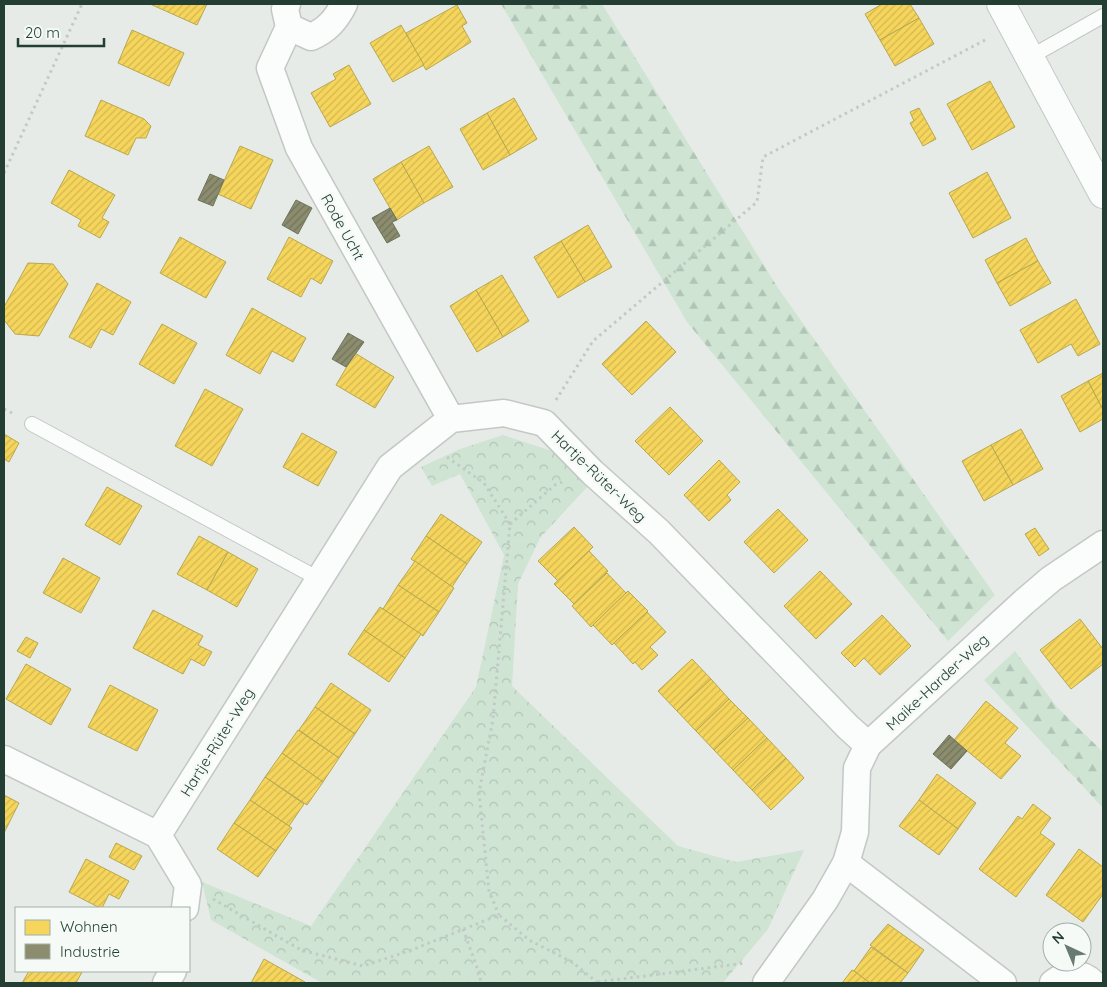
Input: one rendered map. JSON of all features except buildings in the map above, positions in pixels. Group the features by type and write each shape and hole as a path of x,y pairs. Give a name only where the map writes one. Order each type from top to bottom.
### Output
{"street":[{"name":"Rode Ucht","path":"344,4 337,17 325,31 311,38 288,16 270,68 299,148 452,419"},
{"path":"1007,15 1103,194"},
{"name":"Hartje-Rüter-Weg","path":"158,835 390,467 452,419 504,413 544,423 592,472 659,532 848,727 868,745"},
{"name":"Maike-Harder-Weg","path":"773,974 825,900 846,863 855,825 857,768 868,745 1050,579 1103,544"},
{"path":"4,759 158,835 187,896"},
{"path":"846,863 1003,983"},
{"path":"1054,983 1064,976 1071,975 1084,977 1093,983"}],"lane":[{"path":"1030,57 1103,16"},
{"path":"32,424 319,579"}],"path":[{"path":"4,173 82,4"},
{"path":"544,423 593,341 757,202 763,156 1007,15"},
{"path":"424,441 484,483 510,524 493,719 479,793 489,892 499,915 529,940 572,962 598,983 753,962 773,974"},
{"path":"510,524 555,485 592,472"},
{"path":"187,896 302,950 364,966 499,915"},
{"path":"463,929 481,983"}],"green space":[{"path":"501,4 602,4 778,288 995,595 948,641 687,322"},
{"path":"503,435 552,451 589,485 540,538 518,584 512,686 678,846 736,862 804,850 768,929 723,983 322,983 211,920 202,882 311,926 476,687 504,555 460,474 432,486 421,467 460,449"},
{"path":"1015,651 1057,707 1103,752 1103,808 984,680"}]}
